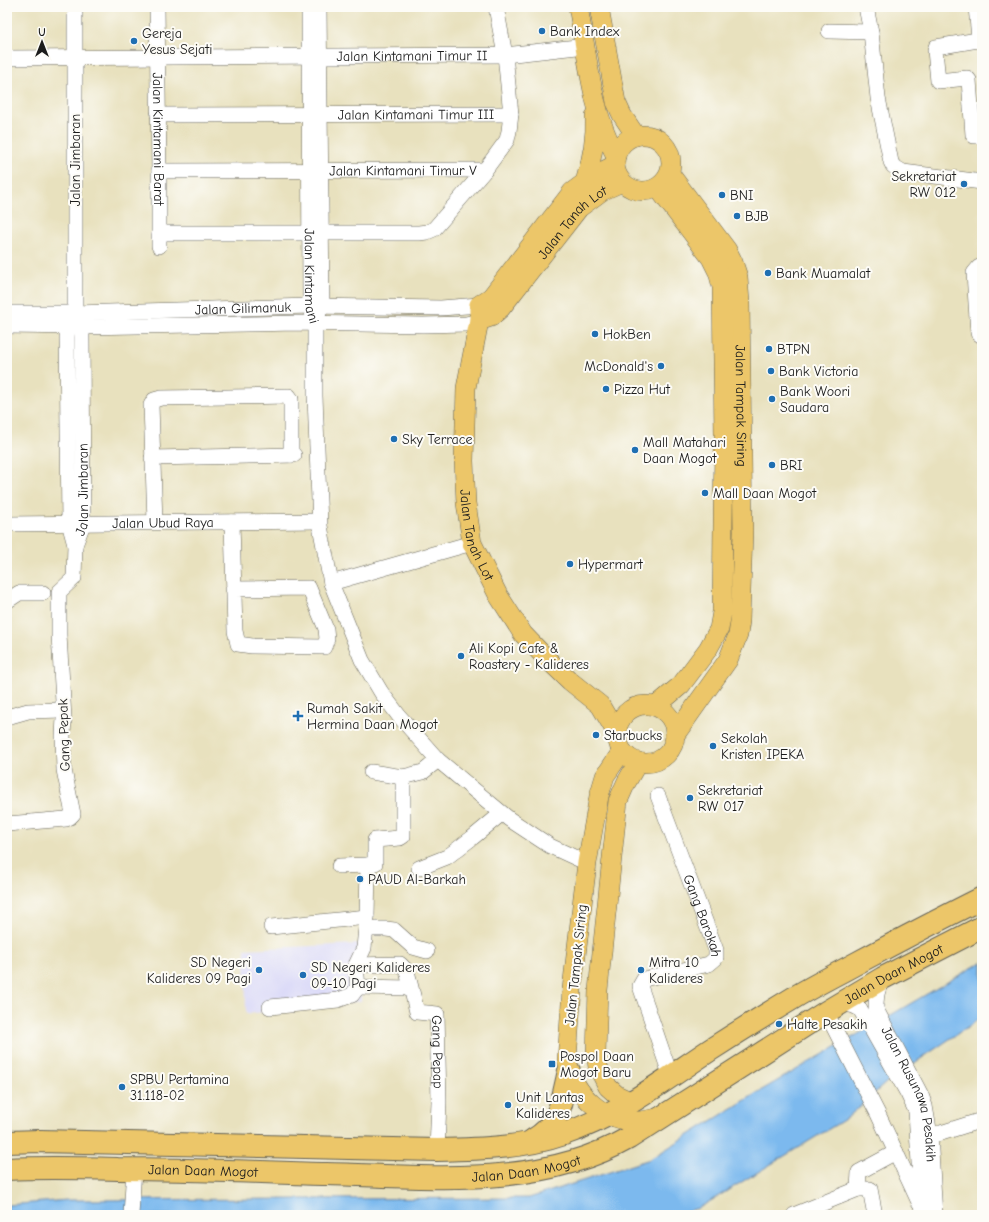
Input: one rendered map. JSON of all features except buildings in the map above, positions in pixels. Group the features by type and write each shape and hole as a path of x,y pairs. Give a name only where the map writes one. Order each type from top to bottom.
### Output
{"highway":[{"name":"Jalan Daan Mogot","path":"7,1142 40,1141 437,1150 497,1147 526,1143 563,1135 610,1115 632,1102 710,1050 797,996 935,921 982,898"},
{"name":"Jalan Daan Mogot","path":"7,1169 46,1168 133,1176 282,1172 445,1177 511,1175 560,1166 592,1156 617,1145 883,978 982,927"},
{"path":"526,1143 541,1135 553,1124 560,1105 569,1071"},
{"path":"282,1146 282,1172"}],"main road":[{"path":"578,7 586,46 596,123 591,162 585,182"},
{"path":"599,7 616,102 622,115 636,136"},
{"path":"592,92 618,168 634,190 642,192 650,191 664,181 672,166 669,151 664,145 659,140 651,136 644,135 636,136 627,140 620,147 618,168"},
{"name":"Jalan Tanah Lot","path":"616,732 600,705 570,681 544,656 524,634 498,596 472,543 466,503 464,454 466,388 479,313 567,197 595,175 618,168"},
{"name":"Jalan Tanah Lot","path":"479,313 491,317 501,308 579,208 602,191 618,168"},
{"name":"Jalan Tampak Siring","path":"656,706 681,685 708,649 719,629 722,612 724,438 722,287 720,278 711,258 664,181"},
{"name":"Jalan Tampak Siring","path":"664,181 727,250 735,268 739,283 740,302 743,532 740,621 738,635 728,660 675,735"},
{"path":"648,704 656,706 664,711 674,726 675,735 673,745 667,754 658,760 648,763 638,762 629,758 622,751 616,732 619,721 625,713 632,708 648,704"},
{"name":"Jalan Tanah Lot","path":"600,705 625,713"},
{"name":"Jalan Tampak Siring","path":"622,751 605,776 599,796 587,863 572,989 567,1052 569,1071 574,1082 590,1103 610,1115 635,1120 663,1117"},
{"name":"Jalan Tampak Siring","path":"632,1102 617,1095 608,1087 598,1067 596,1054 598,990 618,801 638,762"},
{"path":"572,989 580,997 585,999 590,998 598,990"}],"street":[{"name":"Jalan Jimbaran","path":"59,635 59,592 74,578 75,545 65,519 75,333 75,7"},
{"name":"Jalan Kintamani Barat","path":"156,7 159,240 315,233"},
{"name":"Jalan Kintamani","path":"308,7 314,56 316,306 315,396 319,517 331,583 362,660 381,692 416,738 438,760 501,814 550,846 587,863"},
{"name":"Jalan Kintamani","path":"314,56 319,7"},
{"path":"315,233 426,232 434,229 485,170 507,140 511,114 505,55 496,7"},
{"path":"866,7 871,32 878,98 893,166 903,172 982,182"},
{"path":"976,7 978,40 936,47 935,50 938,81 967,78 969,80 973,135 982,136"},
{"path":"829,31 871,32"},
{"name":"Jalan Kintamani Timur II","path":"7,58 505,55 586,46"},
{"name":"Jalan Kintamani Timur III","path":"158,115 511,114"},
{"name":"Jalan Kintamani Timur V","path":"159,171 485,170"},
{"path":"982,266 974,273 978,333 982,336"},
{"name":"Jalan Gilimanuk","path":"7,312 75,313 316,306 442,308 479,313"},
{"name":"Jalan Gilimanuk","path":"7,326 75,333 315,323 423,325 466,324 479,313"},
{"path":"152,458 292,455 291,399 289,396 161,398 154,400 150,405 154,517"},
{"name":"Jalan Ubud Raya","path":"7,524 65,519 306,513 319,517"},
{"name":"Jalan Ubud Raya","path":"7,514 65,519"},
{"name":"Jalan Ubud Raya","path":"154,517 232,522 319,517"},
{"path":"232,522 233,589 235,631 238,644 252,646 324,646 327,639 326,629 309,588 233,589"},
{"path":"331,583 472,543"},
{"path":"7,601 19,594 43,592"},
{"name":"Gang Pepak","path":"7,824 66,819 73,814 64,770 63,710 59,635"},
{"path":"7,717 28,711 63,710"},
{"path":"371,772 402,777 423,772 438,760"},
{"path":"339,866 368,866 375,863 375,840 400,838 403,836 402,777"},
{"name":"Gang Barokah","path":"658,796 716,950 716,958 709,964 644,979 640,986 671,1077"},
{"path":"419,868 447,857 501,814"},
{"path":"270,1007 338,1000 352,995 358,987 356,965 364,948 367,923 368,866"},
{"path":"270,927 367,923 394,930 413,947 427,951"},
{"path":"356,965 400,964 407,971 410,988 358,987"},
{"name":"Jalan Rusunawa Pesakih","path":"870,1013 883,978"},
{"name":"Gang Pepap","path":"410,988 417,1012 436,1014 439,1102 437,1150"},
{"name":"Jalan Rusunawa Pesakih","path":"854,1006 860,1010 870,1013 913,1091 925,1106 930,1135 926,1213 839,1038 834,1008 854,1006"},
{"name":"Jalan Rusunawa Pesakih","path":"913,1091 917,1117 926,1213"},
{"path":"930,1135 982,1120"},
{"path":"858,1189 859,1172 896,1152"},
{"path":"131,1215 133,1176"},
{"path":"794,1215 822,1210 858,1189 870,1189 875,1215"}],"shaded area":[{"name":"SD Negeri Kalideres 09-10 Pagi","path":"359,944 361,1001 246,1014 245,949"}],"water":[{"path":"982,962 982,1017 888,1081 847,1118 699,1208 672,1215 7,1215 7,1205 67,1200 529,1198 650,1159 760,1091"}],"place":[{"name":"Bank Index","path":"542,31"},
{"name":"Gereja Yesus Sejati","path":"134,41"},
{"name":"Sekretariat RW 012","path":"964,184"},
{"name":"BNI","path":"722,195"},
{"name":"BJB","path":"737,216"},
{"name":"Bank Muamalat","path":"768,273"},
{"name":"HokBen","path":"595,334"},
{"name":"BTPN","path":"769,349"},
{"name":"McDonald's","path":"661,366"},
{"name":"Bank Victoria","path":"771,371"},
{"name":"Pizza Hut","path":"606,389"},
{"name":"Bank Woori Saudara","path":"772,399"},
{"name":"Sky Terrace","path":"394,439"},
{"name":"Mall Matahari Daan Mogot","path":"635,450"},
{"name":"BRI","path":"772,465"},
{"name":"Mall Daan Mogot","path":"705,493"},
{"name":"Hypermart","path":"570,564"},
{"name":"Ali Kopi Cafe & Roastery - Kalideres","path":"461,656"},
{"name":"Rumah Sakit Hermina Daan Mogot","path":"298,716"},
{"name":"Starbucks","path":"596,735"},
{"name":"Sekolah Kristen IPEKA","path":"713,746"},
{"name":"Sekretariat RW 017","path":"690,798"},
{"name":"PAUD Al-Barkah","path":"360,879"},
{"name":"SD Negeri Kalideres 09 Pagi","path":"259,970"},
{"name":"Mitra 10 Kalideres","path":"641,970"},
{"name":"SD Negeri Kalideres 09-10 Pagi","path":"303,975"},
{"name":"Halte Pesakih","path":"779,1024"},
{"name":"Pospol Daan Mogot Baru","path":"552,1064"},
{"name":"SPBU Pertamina 31.118-02","path":"122,1087"},
{"name":"Unit Lantas Kalideres","path":"508,1105"}]}
